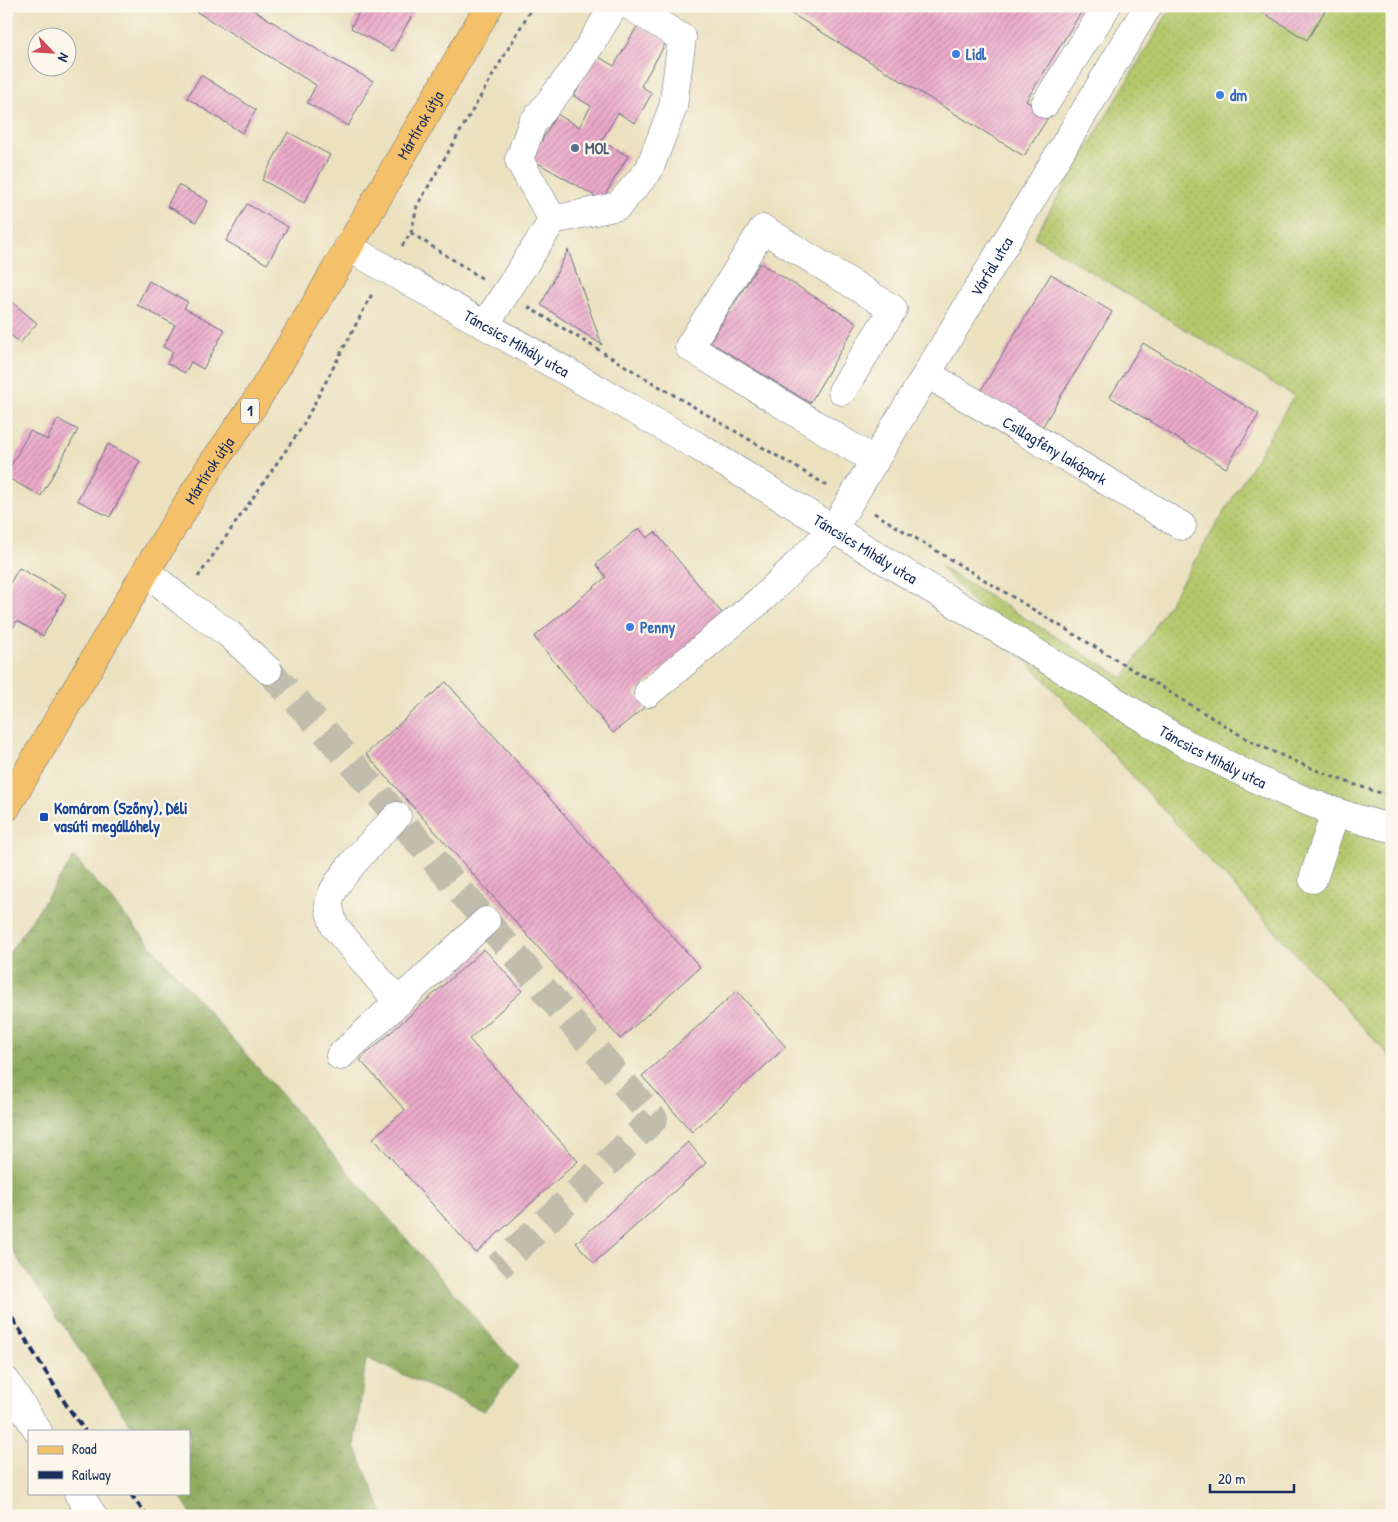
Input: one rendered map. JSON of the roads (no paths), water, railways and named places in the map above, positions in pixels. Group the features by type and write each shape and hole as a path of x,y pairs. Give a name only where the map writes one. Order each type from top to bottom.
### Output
{"main road":[{"name":"Mártírok útja","path":"6,808 146,571 210,467 253,406 489,6"}],"street":[{"path":"553,220 519,160 532,124 576,68 614,6"},
{"path":"485,325 553,220 618,206 649,170 673,107 682,38 630,6"},
{"path":"1045,104 1107,6"},
{"name":"Várfal utca","path":"648,693 764,597 834,528 927,374 1137,10"},
{"path":"842,391 893,309 763,229 689,347 875,461"},
{"name":"Táncsics Mihály utca","path":"348,247 697,446 1180,740 1275,788 1335,812 1392,828"},
{"name":"Csillagfény lakópark","path":"927,374 1182,526"},
{"path":"146,571 182,601 229,634 268,670"},
{"path":"1313,879 1335,812"},
{"path":"397,816 346,873 333,890 329,903 335,927 398,1002"},
{"path":"340,1056 486,921"},
{"path":"7,1387 37,1430"},
{"path":"79,1494 93,1516"}],"tunnel":[{"path":"268,670 328,735 654,1119 498,1267"}],"railway":[{"path":"6,1308 67,1406 84,1430"},
{"path":"131,1494 147,1516"}],"place":[{"name":"Lidl","path":"956,54"},
{"name":"dm","path":"1220,95"},
{"name":"MOL","path":"575,148"},
{"name":"Penny","path":"630,627"},
{"name":"Komárom (Szőny), Déli vasúti megállóhely","path":"44,817"}]}
